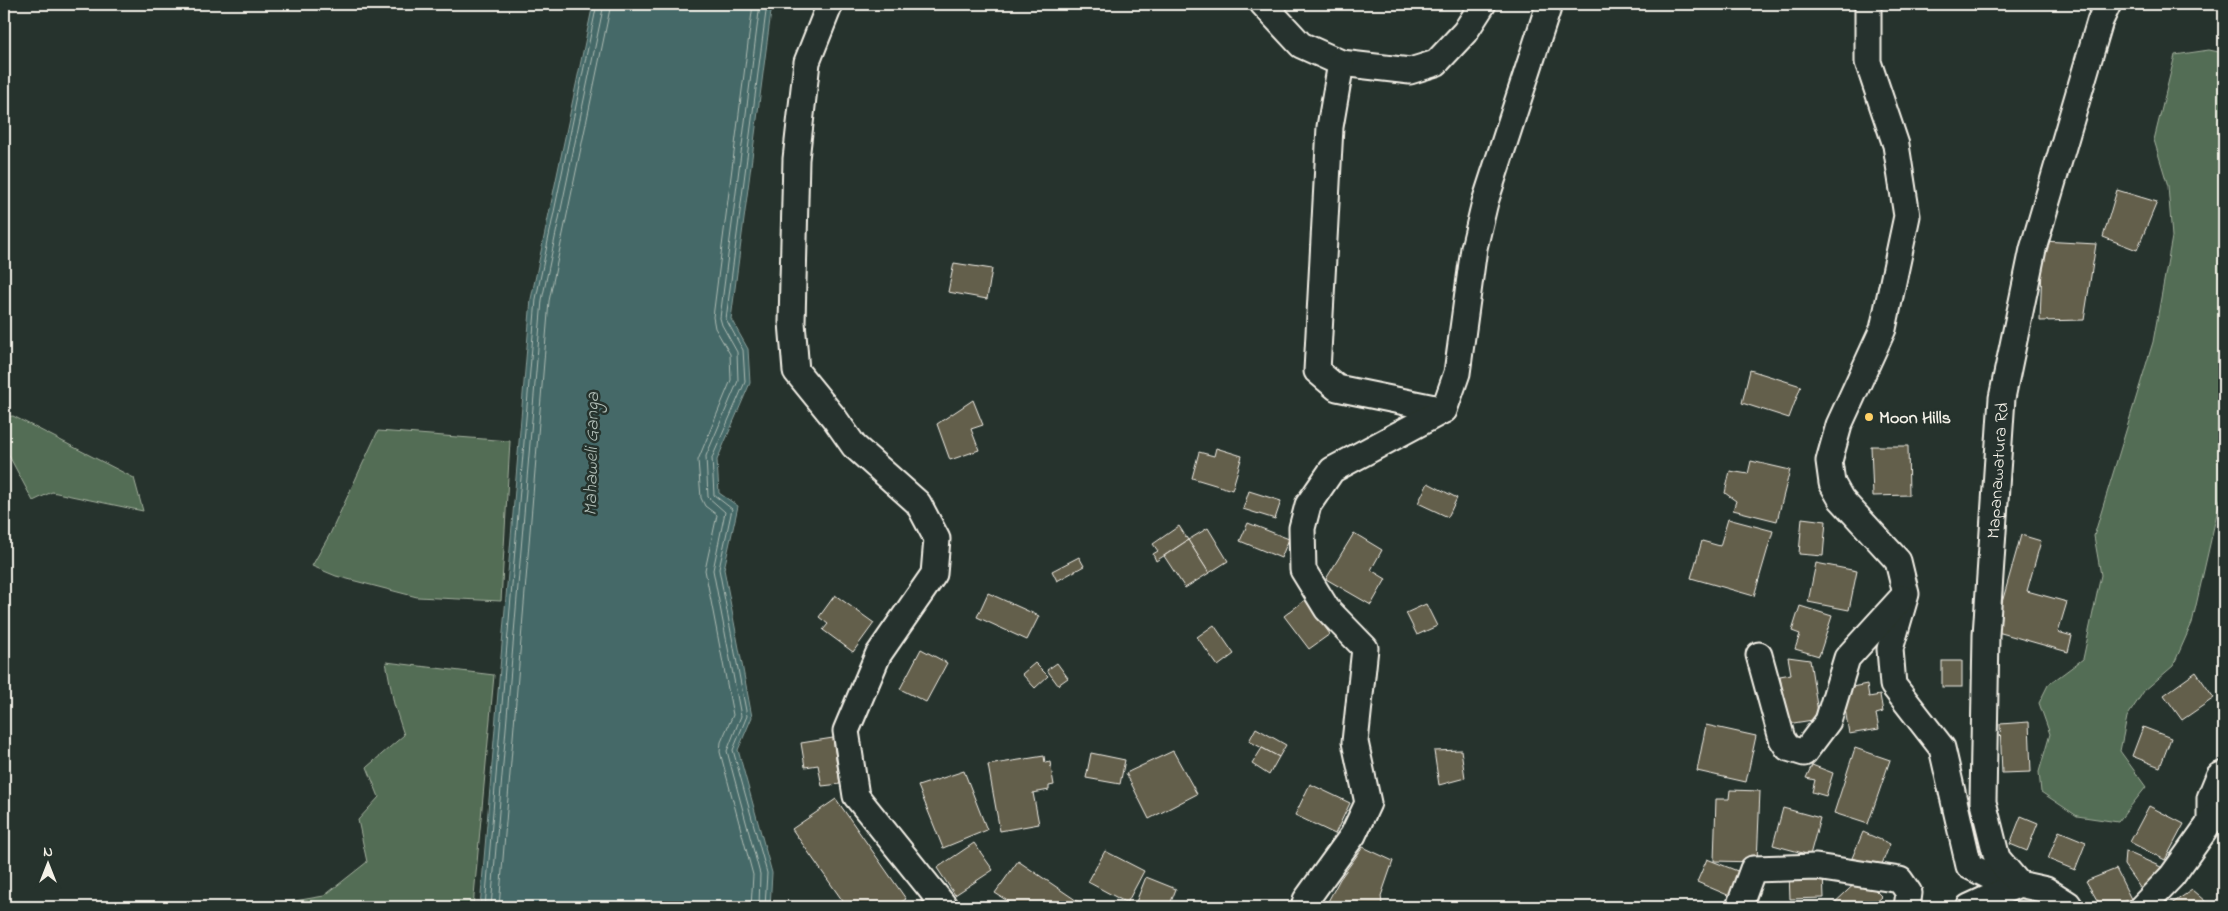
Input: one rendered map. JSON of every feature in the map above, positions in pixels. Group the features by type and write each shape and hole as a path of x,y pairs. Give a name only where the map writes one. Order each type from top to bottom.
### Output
{"street":[{"path":"830,4 807,62 796,159 792,322 796,371 854,446 918,503 937,539 934,574 878,655 846,731 856,796 945,907"},
{"path":"1263,4 1301,45 1341,63 1410,71 1436,63 1465,32 1483,4"},
{"path":"1304,907 1306,900 1353,835 1368,803 1354,742 1366,648 1327,609 1303,570 1302,528 1308,505 1332,470 1444,410 1457,372 1474,248 1486,202 1548,8 1547,4"},
{"path":"1868,4 1868,62 1896,145 1907,216 1883,329 1838,425 1829,461 1832,483 1841,499 1898,561 1906,594 1890,649 1893,685 1942,748 1968,866 1993,878 2046,890 2070,907"},
{"name":"Mapanawatura Rd","path":"2019,884 1997,858 1982,802 1986,635 2002,398 2033,249 2100,21 2108,4"},
{"path":"1341,63 1330,127 1317,371 1337,388 1444,410"},
{"path":"1759,655 1782,739 1788,748 1804,753 1828,721 1847,658 1906,594"},
{"path":"2142,907 2172,876 2217,812 2210,798 2219,776 2224,774"},
{"path":"1739,907 1753,869 1816,867 1900,880 1909,893 1907,907"},
{"path":"1969,907 2019,884"}],"green space":[{"path":"2209,50 2224,53 2224,492 2220,500 2192,623 2173,666 2144,691 2127,717 2120,751 2146,787 2118,822 2077,816 2041,792 2039,772 2050,734 2039,703 2048,685 2083,659 2101,575 2094,536 2153,342 2172,237 2168,186 2154,140 2175,55"},
{"path":"13,416 134,478 143,511 52,492 33,501 7,452 4,452 4,417"},
{"path":"378,431 510,441 501,601 417,597 336,576 312,566 330,534"},
{"path":"386,662 494,675 473,907 259,907 324,896 367,862 358,820 379,797 367,767 404,735 394,704"}],"water":[{"name":"Mahaweli Ganga","path":"593,4 772,4 731,319 748,349 750,383 717,460 719,493 738,506 724,569 752,717 738,750 772,873 770,907 480,907 531,299"}],"building":[{"path":"2117,190 2157,202 2137,250 2103,237"},
{"path":"2043,241 2096,244 2084,320 2040,321"},
{"path":"954,263 992,269 987,299 948,292"},
{"path":"1750,370 1801,386 1789,418 1742,403"},
{"path":"973,400 983,425 971,429 979,450 950,460 937,424"},
{"path":"1871,446 1908,446 1909,495 1873,496"},
{"path":"1216,448 1242,456 1232,490 1192,478 1199,452 1214,456"},
{"path":"1751,461 1790,470 1777,521 1733,510 1736,501 1725,493 1730,471 1748,474"},
{"path":"1428,483 1457,498 1448,517 1418,503"},
{"path":"1249,491 1281,501 1275,519 1243,509"},
{"path":"1802,518 1826,521 1823,556 1799,554"},
{"path":"1728,519 1773,531 1754,596 1691,578 1702,541 1720,546"},
{"path":"1248,523 1289,539 1281,558 1240,541"},
{"path":"1179,526 1188,540 1156,561 1153,554 1158,551 1153,544"},
{"path":"1208,528 1228,561 1209,573 1188,540"},
{"path":"1354,533 1382,550 1371,570 1386,579 1371,605 1326,579"},
{"path":"2021,535 2041,541 2027,591 2067,602 2058,632 2072,636 2068,652 1994,631"},
{"path":"1188,540 1209,573 1185,588 1164,556"},
{"path":"1079,557 1084,566 1057,581 1052,571"},
{"path":"1816,563 1857,571 1849,610 1808,602"},
{"path":"988,593 1039,616 1027,640 977,617"},
{"path":"835,595 874,623 853,652 823,630 828,624 819,617"},
{"path":"1305,600 1330,634 1309,649 1284,616"},
{"path":"1426,604 1437,626 1417,635 1406,613"},
{"path":"1800,606 1832,616 1819,656 1795,649 1800,634 1792,631"},
{"path":"1214,625 1234,654 1218,666 1197,637"},
{"path":"921,649 947,663 926,702 900,689"},
{"path":"1788,657 1810,660 1819,719 1787,724 1780,676 1791,674"},
{"path":"1942,661 1962,661 1962,687 1942,687"},
{"path":"1035,663 1048,676 1035,688 1022,674"},
{"path":"1057,663 1068,678 1058,685 1047,670"},
{"path":"2196,672 2214,698 2182,720 2164,695"},
{"path":"1867,684 1869,697 1880,695 1883,712 1876,714 1879,729 1849,734 1842,689"},
{"path":"2029,722 2031,772 2002,773 2000,724"},
{"path":"1706,725 1756,736 1746,782 1697,771"},
{"path":"2143,727 2171,738 2160,767 2132,756"},
{"path":"1256,728 1286,745 1279,757 1249,741"},
{"path":"833,738 840,784 822,786 818,765 805,767 801,743"},
{"path":"1262,748 1279,757 1269,775 1252,764"},
{"path":"1855,748 1890,760 1868,824 1834,813"},
{"path":"1461,750 1465,778 1439,785 1434,751"},
{"path":"1173,751 1197,794 1149,819 1126,773"},
{"path":"1091,753 1125,760 1120,784 1086,778"},
{"path":"1044,756 1045,763 1050,762 1054,785 1049,786 1049,790 1033,793 1039,824 1000,831 988,765"},
{"path":"1812,765 1833,773 1826,796 1812,792 1815,780 1806,778"},
{"path":"964,771 987,830 943,848 918,786"},
{"path":"1310,784 1350,803 1335,834 1295,815"},
{"path":"1730,790 1760,791 1757,862 1714,861 1716,799 1729,799"},
{"path":"836,799 906,899 894,907 847,907 792,829"},
{"path":"2149,806 2184,824 2165,860 2130,842"},
{"path":"1783,808 1820,818 1810,855 1773,845"},
{"path":"2021,816 2038,823 2027,851 2010,844"},
{"path":"2059,831 2086,842 2075,870 2048,859"},
{"path":"1863,832 1890,844 1880,869 1852,858"},
{"path":"974,843 993,870 955,895 937,868"},
{"path":"1363,847 1393,861 1381,896 1382,904 1374,907 1325,907 1340,879"},
{"path":"1105,851 1144,871 1127,903 1088,882"},
{"path":"2125,851 2161,867 2143,892 2124,865"},
{"path":"1707,859 1740,872 1730,896 1697,882"},
{"path":"1018,861 1086,907 1017,907 995,893"},
{"path":"2116,869 2131,899 2109,907 2101,907 2086,881"},
{"path":"1823,872 1824,898 1790,899 1789,873"},
{"path":"1146,877 1176,889 1169,907 1134,907"},
{"path":"1862,877 1882,897 1871,907 1830,907"},
{"path":"2192,890 2212,907 2167,907"}],"place":[{"name":"Moon Hills","path":"1869,417"}]}
